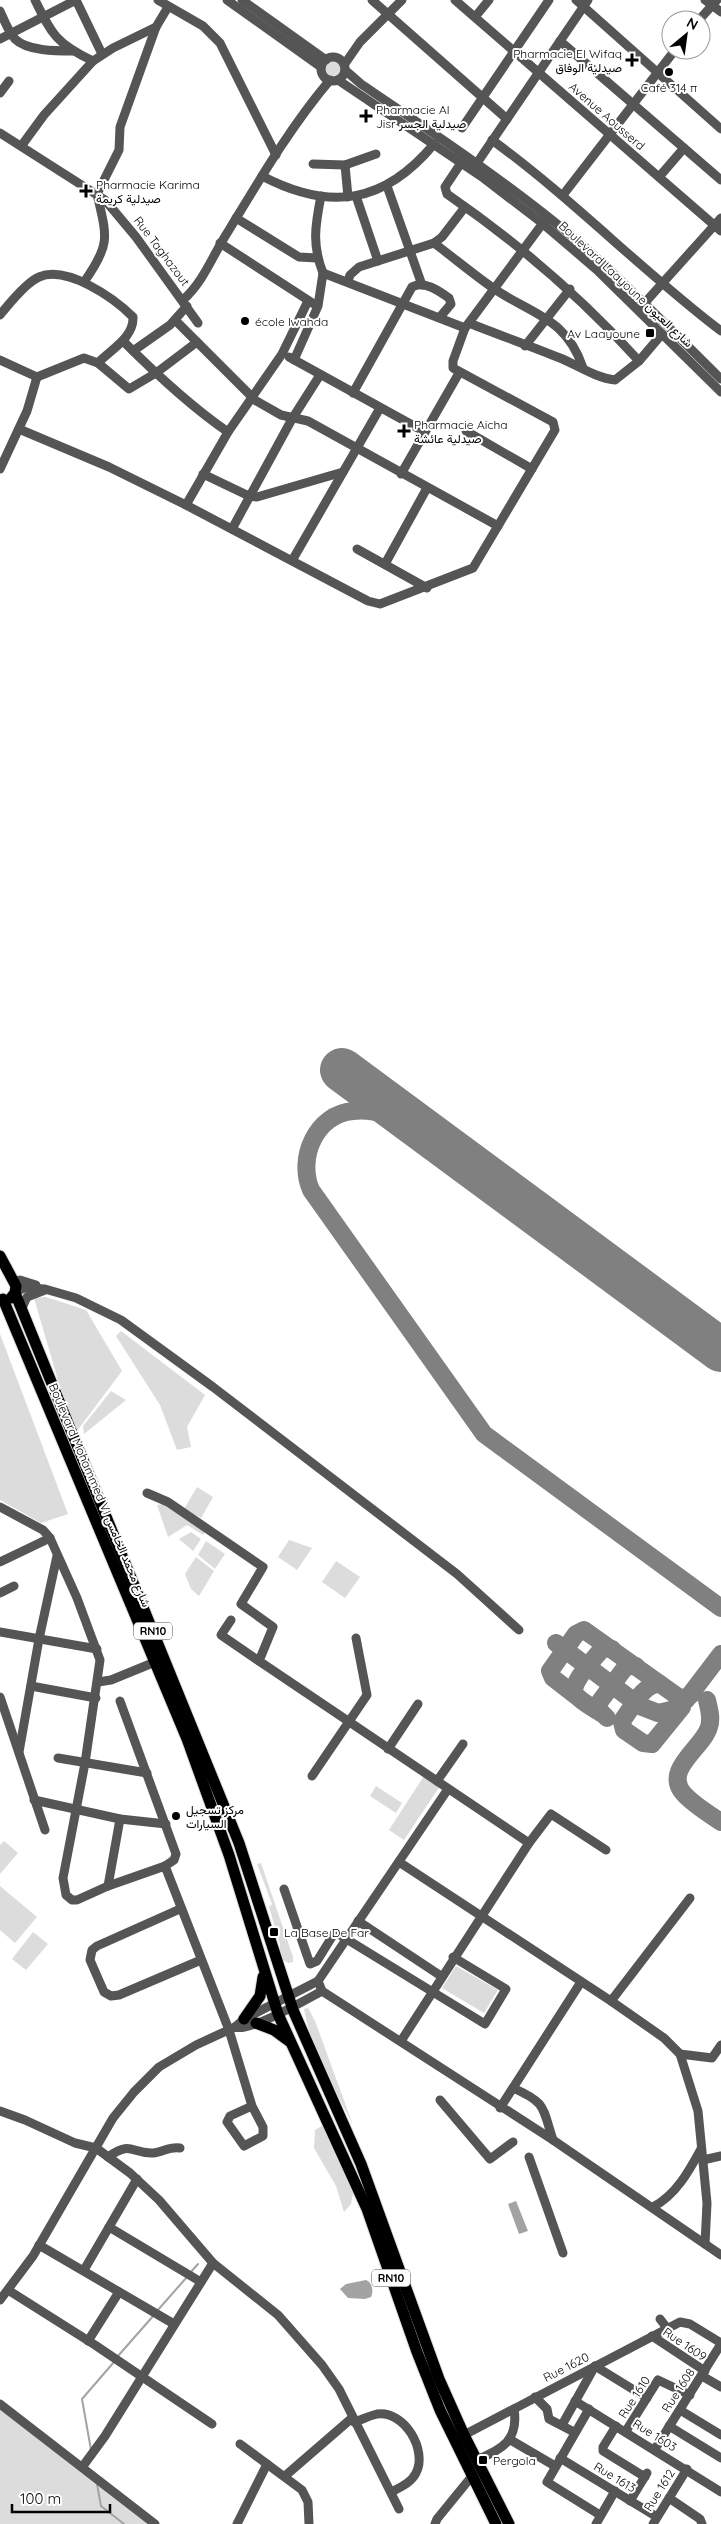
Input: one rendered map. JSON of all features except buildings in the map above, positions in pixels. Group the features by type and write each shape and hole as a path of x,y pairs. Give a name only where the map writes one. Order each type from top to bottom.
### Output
{"main road":[{"name":"Boulevard Mohammed VI شارع محمد الخامس","path":"0,1256 239,1843 291,2002"},
{"name":"RN10","path":"2,1298 8,1299 11,1286"},
{"name":"Boulevard Mohammed VI شارع محمد الخامس","path":"2,1298 190,1747 229,1855 276,2009"},
{"path":"244,2018 260,1996 263,1970"},
{"name":"RN10","path":"291,2002 312,2057 361,2164 445,2408 472,2476 496,2524"},
{"name":"RN10","path":"276,2009 364,2203 417,2352 445,2408 464,2435 509,2524"},
{"path":"256,2024 274,2030 290,2042"}],"street":[{"path":"35,0 43,17 58,40 73,52 93,61"},
{"path":"0,39 76,0 102,54"},
{"path":"158,0 203,26 220,44 276,155"},
{"name":"Boulevard Laayoune شارع العيون","path":"227,0 328,73 545,220 596,258 641,307 662,334 721,392"},
{"name":"Boulevard Laayoune شارع العيون","path":"242,0 328,73"},
{"path":"372,0 507,118"},
{"path":"133,351 175,320 199,283 220,243 328,73 342,64 360,42 402,0"},
{"name":"Avenue Aousserd","path":"455,0 538,74 718,228"},
{"path":"475,16 489,0"},
{"path":"462,128 512,51 549,0"},
{"path":"576,0 586,3 656,72 721,129"},
{"path":"711,2 721,12"},
{"path":"477,162 586,3"},
{"path":"84,282 105,247 104,225 97,194 119,150 120,127 156,27 168,7"},
{"path":"0,10 11,33 21,44 55,51 73,52"},
{"path":"22,146 44,115 93,61 102,54 156,27"},
{"path":"560,41 721,180"},
{"path":"563,195 666,60"},
{"path":"328,73 342,64"},
{"name":"Boulevard Laayoune شارع العيون","path":"342,64 361,84 477,162 545,220"},
{"path":"0,93 10,81"},
{"name":"Rue Taghazout","path":"0,133 97,194 124,221 198,323"},
{"path":"492,140 563,195 662,285 721,331"},
{"path":"262,176 298,192 321,196 352,196 387,186 416,165 434,144"},
{"path":"658,177 684,148"},
{"path":"313,164 345,165 376,154"},
{"path":"461,163 444,191 522,249 570,289 639,361"},
{"path":"345,165 352,196 378,261"},
{"path":"387,186 422,284 449,298 450,304 440,317"},
{"path":"294,360 318,306 323,273 317,258 315,241 321,196"},
{"path":"348,282 350,275 359,267 434,243 442,237 465,207"},
{"path":"236,218 300,257 317,258"},
{"path":"641,307 718,228 721,218"},
{"path":"19,429 109,466 293,559 368,600 380,604 427,588 473,568 555,430 553,422 459,372 453,368 452,361 467,325 545,220"},
{"path":"220,243 318,306"},
{"path":"434,243 493,288 546,317 571,341 583,368"},
{"path":"323,273 440,317 525,346 599,376 615,380 639,361 662,334"},
{"path":"0,315 39,276 60,276 84,282 133,317 132,324 123,341 98,363"},
{"path":"353,393 412,287 422,284"},
{"path":"525,346 570,289"},
{"path":"186,505 228,432 282,354 308,301"},
{"name":"Boulevard Laayoune شارع العيون","path":"641,307 721,379"},
{"path":"175,320 251,398 292,419 308,421 355,449 498,526"},
{"path":"123,341 204,415 228,432"},
{"path":"0,469 19,429 37,377 79,358 98,363 128,389 156,373 197,342"},
{"path":"282,354 425,432"},
{"path":"0,360 37,377"},
{"path":"401,474 459,372"},
{"path":"232,529 292,419 320,375"},
{"path":"293,559 380,408"},
{"path":"466,431 532,469"},
{"path":"203,474 250,496 266,494 343,472"},
{"path":"385,564 427,488"},
{"path":"357,549 427,588"},
{"path":"11,1286 45,1290 76,1298 122,1320 213,1387 457,1574 519,1630"},
{"path":"22,1308 27,1297 45,1290"},
{"path":"147,1493 168,1502 263,1566 240,1604 273,1627 259,1661"},
{"path":"0,1507 43,1530 50,1538 100,1660 96,1698 62,1878 66,1895 72,1900 165,1866 174,1860 176,1854 120,1701"},
{"path":"0,1562 50,1538"},
{"path":"19,1752 39,1639 57,1556"},
{"path":"0,1594 14,1586"},
{"path":"230,1620 221,1635 529,1843"},
{"path":"0,1632 96,1649"},
{"path":"312,1776 366,1695 356,1638"},
{"path":"98,1682 111,1680 155,1662"},
{"path":"31,1686 96,1698"},
{"path":"0,1697 44,1830"},
{"path":"388,1749 418,1704"},
{"path":"437,1781 463,1744"},
{"path":"58,1758 147,1773"},
{"path":"291,2002 318,1981 448,1789"},
{"path":"34,1800 76,1810 166,1824"},
{"path":"400,2041 453,1957 529,1843 551,1814 606,1850"},
{"path":"108,1886 120,1818"},
{"path":"399,1862 611,2001 664,2038 680,2054 698,2111 707,2203 705,2244"},
{"path":"165,1866 180,1909 232,2029 252,2106 264,2132 260,2138 244,2146 227,2122 230,2116 252,2106"},
{"path":"284,1889 310,1964 316,1961 336,1932 347,1937 485,2024 506,1989 453,1957"},
{"path":"611,2001 690,1898"},
{"path":"180,1909 92,1950 90,1960 106,1994 119,1995 201,1960"},
{"path":"358,1921 441,1976"},
{"path":"318,1981 322,1991 500,2108 553,2140 653,2207 721,2256"},
{"path":"500,2108 581,1982"},
{"path":"0,2300 39,2245 123,2104 146,2078 176,2057 232,2029 244,2018 276,2009 322,1991"},
{"path":"232,2029 241,2029 256,2024 276,2009"},
{"path":"680,2054 712,2058 721,2045"},
{"path":"514,2088 535,2098 542,2106 553,2140"},
{"path":"440,2100 490,2159 513,2142"},
{"path":"0,2112 75,2142 96,2148 137,2179 159,2200 213,2262 278,2315 322,2365 339,2389 399,2508"},
{"path":"108,2157 119,2149 129,2148 153,2153 174,2147 180,2148"},
{"path":"653,2207 674,2191 687,2174 702,2148"},
{"path":"703,2160 721,2156"},
{"path":"529,2157 562,2253"},
{"path":"84,2270 137,2179"},
{"path":"109,2227 201,2282"},
{"path":"39,2245 174,2324"},
{"path":"83,2466 213,2262"},
{"path":"8,2290 212,2424"},
{"path":"88,2341 119,2292"},
{"path":"660,2319 667,2328"},
{"name":"Rue 1620","path":"464,2435 680,2322 690,2324 721,2343"},
{"name":"Rue 1609","path":"652,2336 721,2387"},
{"name":"Rue 1608","path":"655,2450 721,2343"},
{"path":"562,2425 595,2366 647,2398"},
{"name":"Rue 1610","path":"626,2431 660,2379 690,2395"},
{"path":"535,2397 547,2409 549,2419 574,2432"},
{"name":"Rue 1603","path":"575,2401 687,2469 721,2492"},
{"path":"0,2404 83,2466 155,2524"},
{"path":"476,2460 497,2452 504,2447 515,2421 514,2408"},
{"path":"589,2409 547,2480 548,2483 598,2520 615,2491"},
{"path":"680,2410 721,2434"},
{"path":"285,2476 353,2420 377,2414 388,2415 402,2422 408,2429 416,2445 419,2461 416,2473 407,2485 391,2492"},
{"path":"616,2426 603,2451 646,2475 630,2501"},
{"path":"669,2426 721,2458"},
{"name":"Rue 1613","path":"509,2439 615,2491 655,2520"},
{"path":"240,2444 302,2490 309,2514 309,2524"},
{"path":"237,2524 266,2464"},
{"name":"Rue 1612","path":"655,2520 687,2469"},
{"path":"435,2524 472,2476"},
{"path":"669,2498 700,2519 702,2524"}],"shaded area":[{"path":"333,59 340,62 343,69 340,76 333,79 326,76 323,69 326,62"},
{"path":"46,1297 86,1310 122,1371 74,1435 34,1298"},
{"path":"121,1331 205,1395 187,1427 191,1447 177,1450 160,1405 116,1336"},
{"path":"0,1334 68,1514 41,1523 0,1500"},
{"path":"111,1391 126,1400 84,1434 83,1426"},
{"path":"197,1487 213,1497 201,1518 184,1509"},
{"path":"163,1504 205,1532 203,1535 187,1525 168,1537 157,1505"},
{"path":"191,1532 201,1539 193,1551 179,1539"},
{"path":"289,1540 312,1548 297,1570 278,1557"},
{"path":"206,1541 225,1554 215,1569 198,1555"},
{"path":"196,1557 214,1571 199,1596 191,1589 185,1574"},
{"path":"336,1561 360,1577 345,1598 322,1582"},
{"path":"424,1776 440,1786 404,1840 389,1830"},
{"path":"376,1786 402,1803 396,1813 370,1796"},
{"path":"4,1841 18,1853 0,1874 0,1845"},
{"path":"261,1863 293,1957 293,1962 288,1963 280,1958 280,1944 269,1907 272,1904 257,1864"},
{"path":"0,1886 37,1917 15,1943 0,1930"},
{"path":"33,1932 48,1944 26,1970 12,1959"},
{"path":"456,1966 498,1990 484,2013 442,1988"},
{"path":"308,2008 315,2021 353,2125 324,2069 312,2039 304,2009"},
{"path":"323,2125 354,2189 351,2204 344,2212 336,2186 314,2148 315,2130"},
{"path":"516,2201 528,2231 519,2234 508,2204"},
{"path":"366,2280 372,2287 371,2297 365,2299 348,2298 340,2289 346,2284"},
{"path":"0,2405 153,2524 0,2524"}],"waterway":[{"path":"190,2273 198,2264"},
{"path":"157,2311 187,2277"},
{"path":"118,2356 154,2315"},
{"path":"91,2450 82,2399 114,2362"},
{"path":"97,2484 101,2506 124,2524"}],"taxiway":[{"path":"420,1128 388,1115 362,1110 340,1114 329,1120 320,1129 308,1152 307,1178 311,1190 484,1434 721,1608"},
{"path":"575,1695 553,1678 550,1671 576,1634 584,1630 677,1696 682,1699 691,1695"},
{"path":"556,1643 640,1706 658,1713 675,1709 686,1700 721,1654"},
{"path":"601,1713 580,1699 574,1690 579,1678 601,1650 605,1648 612,1649"},
{"path":"607,1718 598,1709 598,1704 624,1669 629,1666 636,1666"},
{"path":"660,1684 649,1687 639,1696 622,1722 624,1730 643,1743 652,1744 682,1707"},
{"path":"707,1700 710,1724 705,1735 681,1768 678,1776 679,1785 692,1802 721,1822"}],"runway":[{"path":"342,1070 721,1350"}],"place":[{"name":"Pharmacie El Wifaq صيدلية الوفاق","path":"632,60"},
{"name":"Café 314 π","path":"669,72"},
{"name":"Pharmacie Al Jisr صيدلية الجسر","path":"366,116"},
{"name":"Pharmacie Karima صيدلية كريمة","path":"86,191"},
{"name":"école lwahda","path":"245,321"},
{"name":"Av Laayoune","path":"650,333"},
{"name":"Pharmacie Aicha صيدلية عائشة","path":"404,431"},
{"name":"مركز تسجيل السيارات","path":"176,1816"},
{"name":"La Base De Far","path":"274,1932"},
{"name":"Pergola","path":"483,2460"}]}
